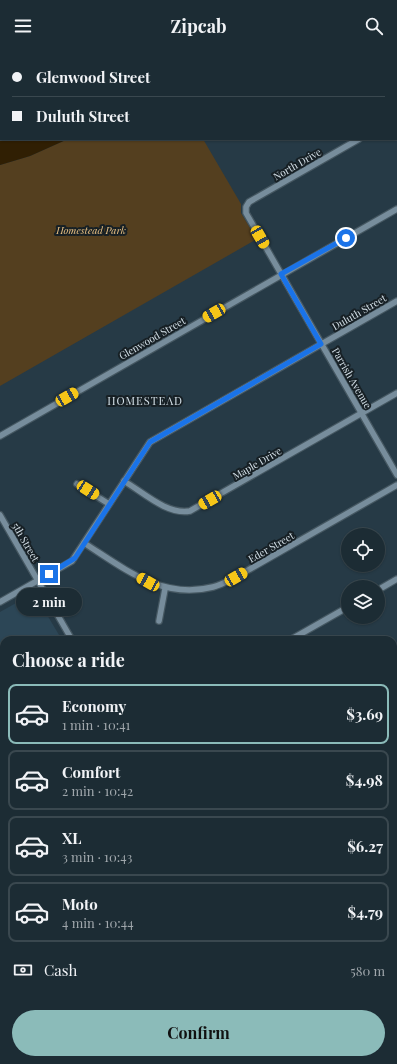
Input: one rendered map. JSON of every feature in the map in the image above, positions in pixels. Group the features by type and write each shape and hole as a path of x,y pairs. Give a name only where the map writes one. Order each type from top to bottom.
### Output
{"street":[{"name":"North Drive","path":"246,207 249,202 357,140"},
{"name":"Parrish Avenue","path":"246,207 246,213 397,475"},
{"name":"Glenwood Street","path":"0,436 397,208"},
{"name":"Duluth Street","path":"0,602 72,561 150,442 397,301"},
{"name":"Maple Drive","path":"124,481 169,509 183,512 190,511 397,393"},
{"path":"77,484 109,504"},
{"name":"Eder Street","path":"84,543 137,576 165,588 182,590 214,587 236,577 397,485"},
{"name":"5th Street","path":"0,515 70,636"},
{"path":"385,586 397,579"},
{"path":"159,621 165,588"},
{"path":"297,636 341,611"}],"shaded area":[{"path":"0,140 66,140 30,156 0,165"},
{"path":"34,593 60,636 0,636 0,612"}],"green space":[{"name":"Homestead Park","path":"66,140 204,140 241,204 241,213 257,239 0,386 0,165 30,156"}],"district":[{"name":"HOMESTEAD","path":"145,400"}],"route":[{"path":"49,574 75,558 145,447 150,442 321,344 281,274 346,238"}]}
